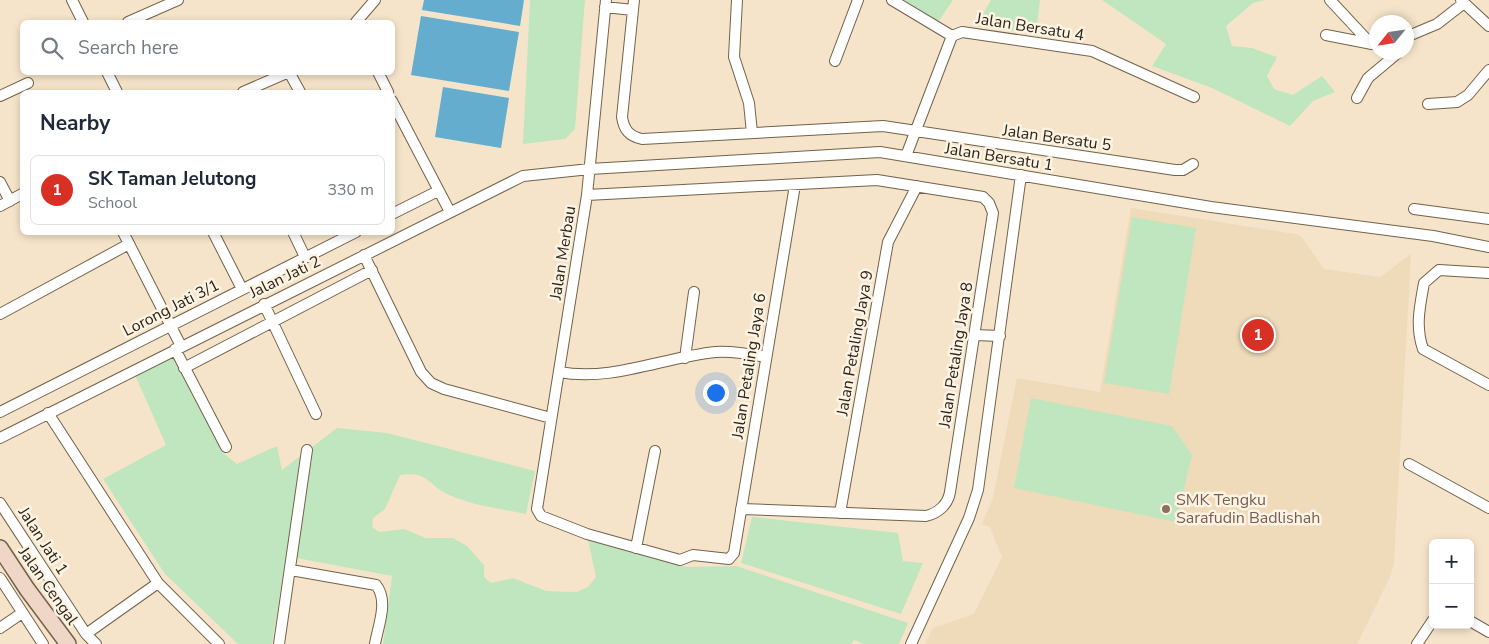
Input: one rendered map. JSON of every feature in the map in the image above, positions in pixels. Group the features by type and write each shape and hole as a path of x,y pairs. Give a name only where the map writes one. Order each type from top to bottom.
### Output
{"street":[{"path":"72,0 82,20"},
{"path":"133,20 178,0"},
{"path":"358,20 375,0"},
{"path":"737,0 734,57 749,103 752,133"},
{"path":"835,61 858,0"},
{"path":"892,0 952,36"},
{"path":"1330,0 1369,39"},
{"path":"1414,35 1437,24 1463,1 1489,26"},
{"path":"606,4 634,5"},
{"name":"Jalan Merbau","path":"606,4 587,195 537,509 538,514 546,518 636,548"},
{"name":"Jalan Bersatu 5","path":"634,5 622,117 628,133 642,139 883,126 1175,170 1183,170 1193,164"},
{"name":"Jalan Bersatu 4","path":"906,156 952,36 962,32 1092,51 1194,97"},
{"path":"1326,35 1369,43"},
{"path":"1358,98 1368,78 1389,60"},
{"path":"1428,104 1457,102 1468,95 1489,70"},
{"path":"108,75 116,90"},
{"path":"248,90 282,75"},
{"path":"291,75 299,90"},
{"path":"380,75 387,90"},
{"path":"0,96 28,83"},
{"path":"395,107 450,212"},
{"name":"Jalan Bersatu 1","path":"590,170 880,152 1211,207 1434,236 1489,247"},
{"name":"Jalan Jati 2","path":"0,438 264,304 523,176 590,170"},
{"path":"911,644 969,518 978,490 1021,175"},
{"path":"587,195 877,180 918,186"},
{"path":"0,182 10,201"},
{"name":"Jalan Petaling Jaya 6","path":"636,548 680,560 693,555 729,559 734,553 795,185"},
{"name":"Jalan Petaling Jaya 8","path":"840,512 926,516 946,504 950,492 993,213 989,203 983,197 918,186"},
{"name":"Jalan Petaling Jaya 9","path":"840,512 888,242 918,186"},
{"path":"395,212 438,191"},
{"path":"0,206 20,195"},
{"path":"1414,209 1489,219"},
{"path":"124,235 171,325 184,368 226,447"},
{"path":"215,235 242,290"},
{"path":"295,235 306,257"},
{"name":"Lorong Jati 3/1","path":"0,412 350,235"},
{"path":"0,314 129,244"},
{"path":"364,255 421,372 431,383 444,389 552,418"},
{"path":"184,368 372,270"},
{"path":"1489,273 1440,270 1424,283 1418,318 1418,334 1423,349 1489,385"},
{"path":"685,358 694,292"},
{"path":"264,304 316,414"},
{"path":"975,336 1000,336"},
{"path":"559,372 588,376 717,352 766,357"},
{"path":"48,413 158,583 219,644"},
{"path":"280,644 308,450"},
{"path":"636,548 655,451"},
{"path":"1409,464 1466,493 1489,508"},
{"name":"Jalan Jati 1","path":"0,503 86,634 96,644"},
{"path":"741,509 840,512"},
{"name":"Jalan Cengal","path":"0,548 68,644"},
{"path":"291,570 376,585 381,590 383,601 375,644"},
{"path":"0,578 43,644"},
{"path":"86,634 158,583"},
{"path":"0,628 22,613"},
{"path":"1474,623 1489,632"},
{"path":"1417,644 1429,626"}],"shaded area":[{"path":"1131,208 1295,234 1301,236 1324,269 1380,277 1411,254 1394,563 1390,577 1357,644 925,644 933,628 974,614 1002,557 990,527 982,524 993,498 1017,378 1100,392"}],"green space":[{"path":"530,0 585,0 575,129 565,139 523,144"},
{"path":"903,0 953,0 938,22"},
{"path":"991,0 1040,0 1036,33 976,26"},
{"path":"1102,0 1265,0 1253,3 1226,26 1232,46 1252,48 1277,57 1267,76 1274,89 1293,95 1322,76 1335,92 1313,101 1290,126 1212,88 1152,66 1166,44"},
{"path":"1132,217 1196,228 1169,394 1104,383"},
{"path":"174,355 223,453 237,464 277,446 282,470 337,428 387,433 535,471 526,514 456,498 440,490 422,476 409,474 400,475 385,509 373,518 372,527 379,532 404,529 426,538 453,538 467,546 484,565 484,577 491,583 513,578 546,591 577,592 588,587 596,577 588,540 687,567 736,566 908,623 899,644 864,644 854,640 851,644 383,644 392,576 286,556 272,644 238,644 165,574 103,479 166,445 135,375"},
{"path":"1031,398 1172,426 1192,455 1176,522 1014,488"},
{"path":"752,517 898,533 903,561 923,563 901,614 741,563"}],"water":[{"path":"424,0 524,0 520,26 422,10"},
{"path":"421,16 519,32 509,91 411,75"},
{"path":"443,87 509,98 501,148 435,137"}],"place":[{"name":"SK Taman Jelutong","path":"1258,335"},
{"name":"SMK Tengku Sarafudin Badlishah","path":"1166,509"}]}
